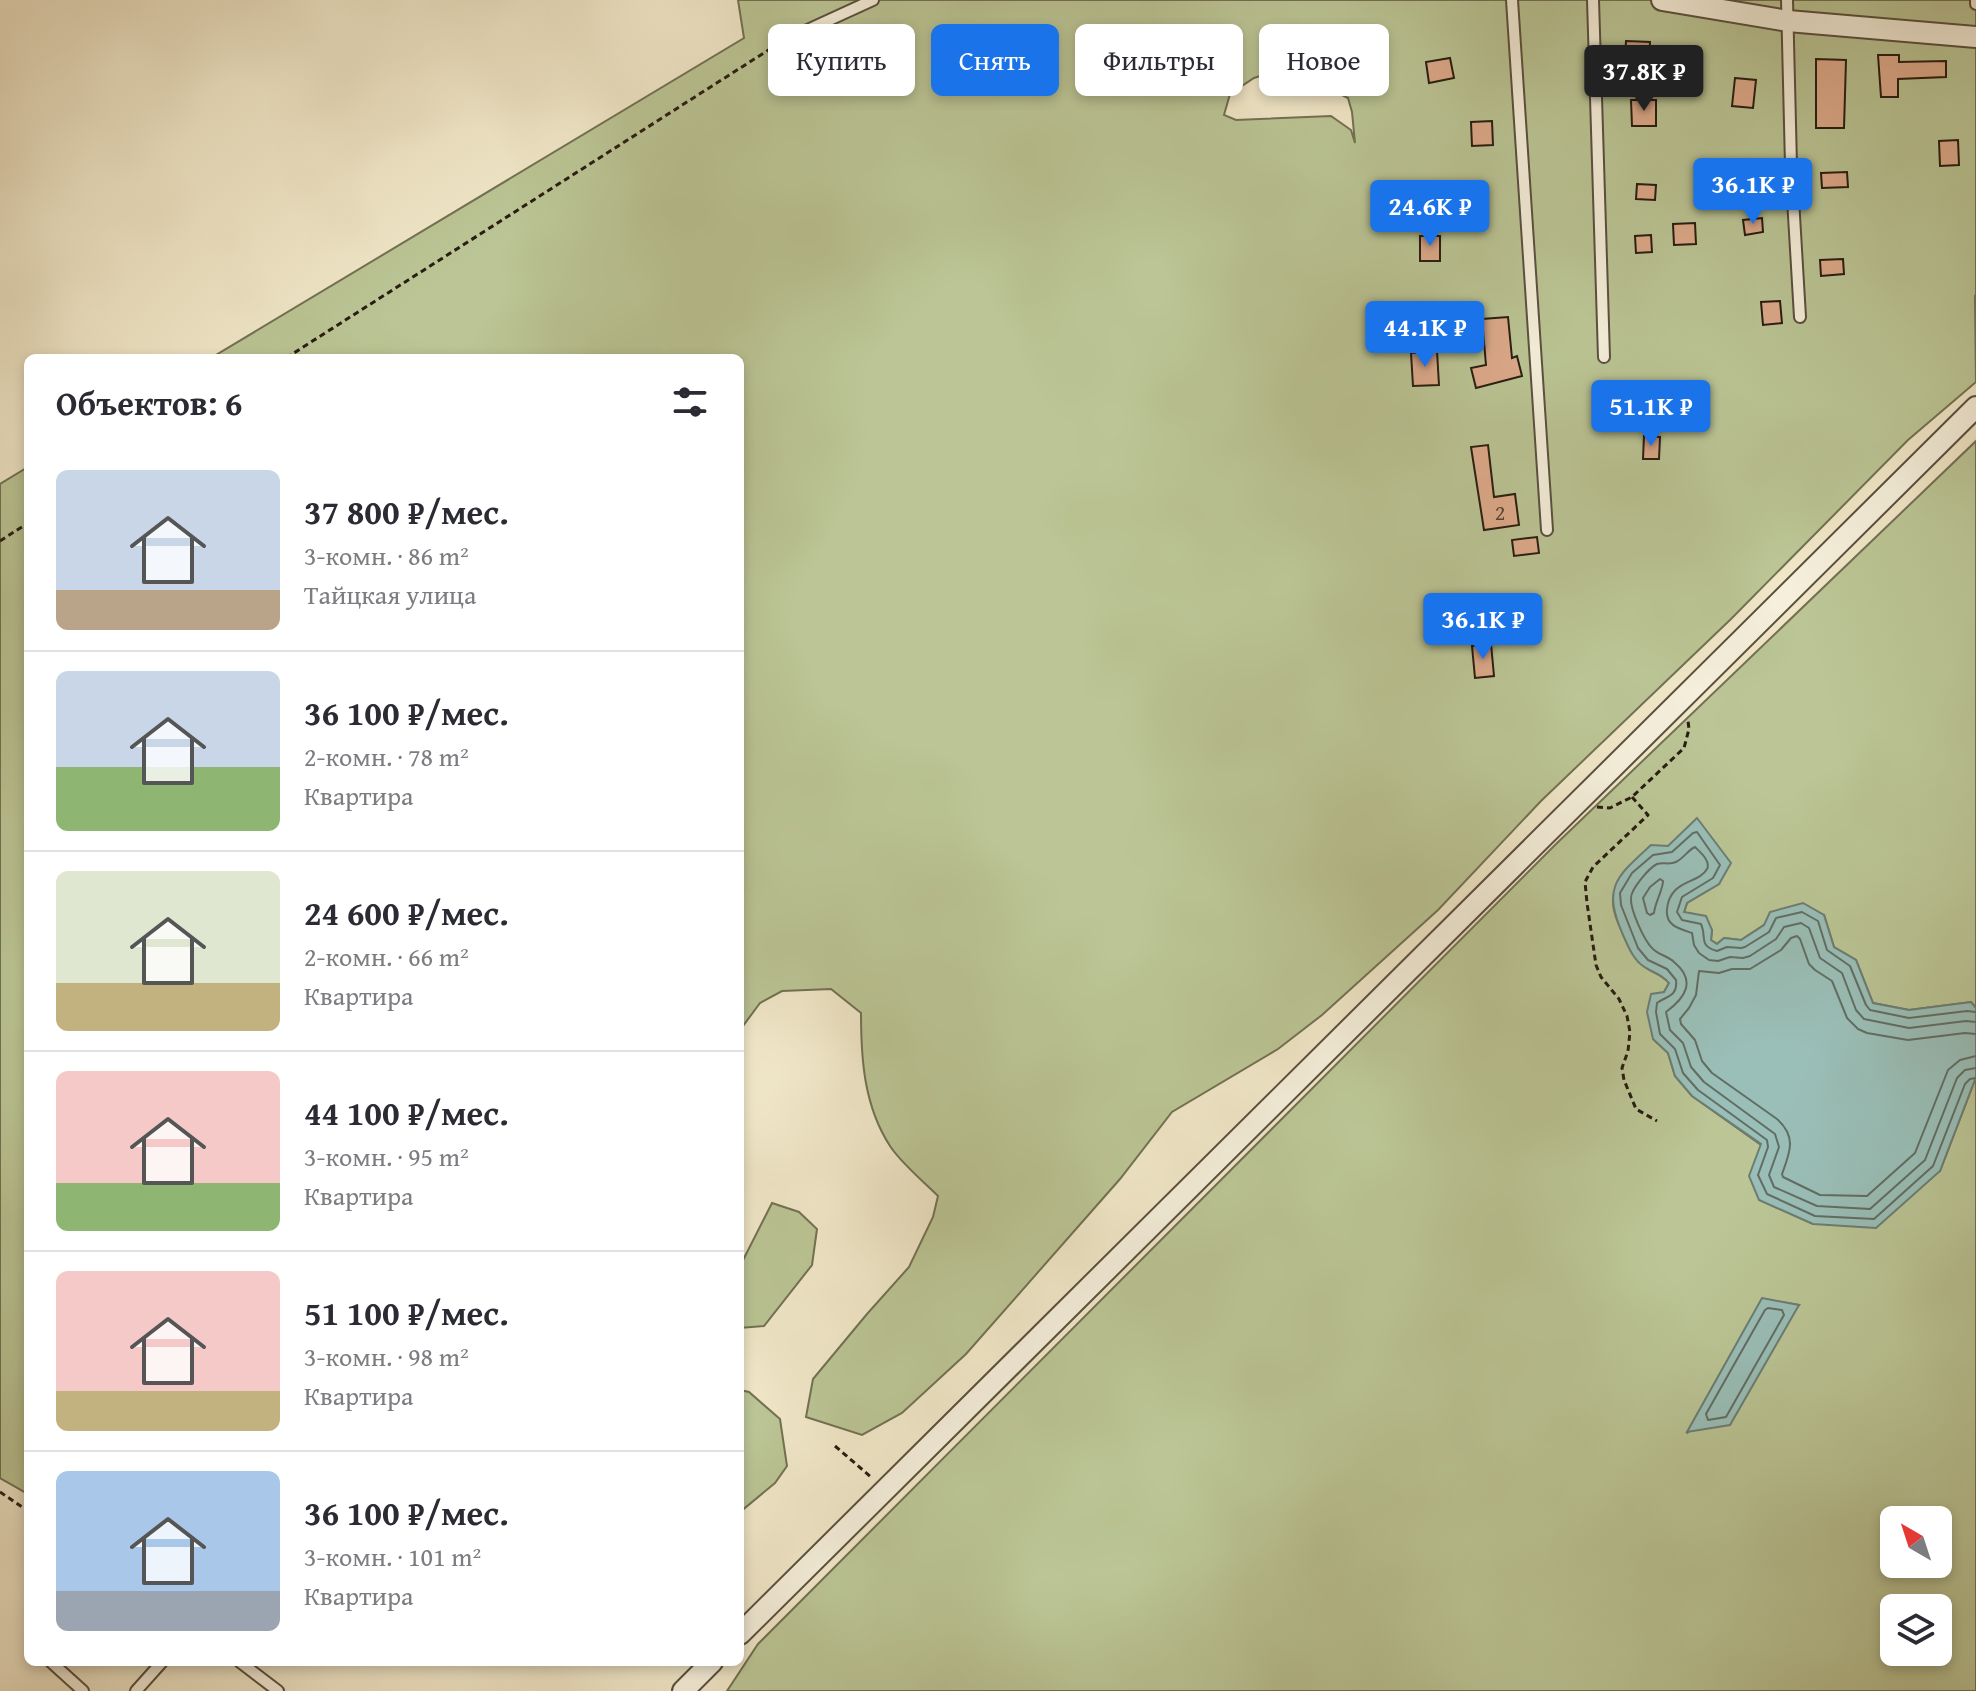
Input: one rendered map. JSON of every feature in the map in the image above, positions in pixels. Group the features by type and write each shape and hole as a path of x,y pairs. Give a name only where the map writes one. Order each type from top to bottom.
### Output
{"street":[{"path":"1662,0 1787,10 1976,37"},
{"path":"744,1630 1976,407"},
{"path":"683,1691 708,1666"}],"lane":[{"path":"821,24 873,0"},
{"path":"1512,0 1547,530"},
{"path":"1593,0 1604,357"},
{"path":"1787,10 1791,165 1800,317"},
{"path":"55,1666 83,1691"},
{"path":"136,1691 158,1666"},
{"path":"245,1666 278,1691"}],"path":[{"path":"292,354 768,50"},
{"path":"0,541 24,526"},
{"path":"1585,795 1599,809 1610,808 1632,797 1684,748 1689,729 1686,709 1679,701"},
{"path":"1632,797 1648,815 1593,867 1585,882 1596,965 1627,1016 1630,1032 1622,1068 1624,1080 1636,1109 1657,1121"},
{"path":"835,1446 886,1490"},
{"path":"0,1492 24,1508"}],"green space":[{"path":"738,0 1976,0 1976,382 1908,440 1731,619 1541,801 1438,910 1322,1015 1278,1049 1172,1112 1120,1179 966,1354 902,1413 862,1435 806,1417 813,1379 909,1267 933,1217 938,1196 895,1152 874,1115 863,1065 861,1013 831,989 782,991 760,1003 744,1025 744,354 218,354 744,38"},
{"path":"1976,441 1976,1008 1971,1002 1909,1010 1873,1003 1856,960 1834,947 1824,915 1764,925 1741,940 1724,938 1717,944 1711,940 1712,930 1694,914 1684,913 1687,903 1719,884 1668,846 1651,846 1639,857 1621,878 1613,898 1619,924 1637,957 1669,983 1653,1039 1668,1053 1675,1076 1692,1096 1761,1145 1750,1176 1760,1200 1813,1224 1940,1171 1976,1077 1976,1691 727,1691 758,1644 1555,845","holes":["1762,1299 1799,1305 1688,1432"]},
{"path":"24,469 24,1492 0,1478 0,484"},
{"path":"772,1203 799,1212 817,1229 812,1265 764,1326 744,1328 744,1258"},
{"path":"744,1391 780,1419 787,1466 775,1483 744,1509"}],"water":[{"path":"1697,818 1731,863 1719,884 1687,903 1684,912 1706,916 1712,930 1711,940 1717,944 1724,938 1741,940 1764,925 1770,912 1803,903 1824,915 1834,947 1856,960 1873,1003 1909,1010 1971,1002 1976,1008 1976,1077 1940,1171 1876,1228 1813,1224 1759,1200 1749,1176 1761,1144 1692,1096 1675,1076 1668,1053 1653,1039 1647,1012 1651,994 1664,992 1669,983 1643,966 1634,956 1617,919 1613,894 1621,875 1651,845 1668,846"},
{"path":"1762,1298 1799,1305 1730,1425 1687,1432"}],"building":[{"path":"1626,41 1650,42 1649,60 1625,59"},
{"path":"1878,55 1899,55 1899,62 1946,61 1946,77 1898,79 1898,97 1881,97"},
{"path":"1450,58 1454,78 1429,83 1426,62"},
{"path":"1816,59 1846,60 1844,128 1816,128"},
{"path":"1735,78 1756,80 1753,108 1732,106"},
{"path":"1631,100 1656,100 1656,126 1632,126"},
{"path":"1492,121 1493,145 1472,146 1471,122"},
{"path":"1958,140 1959,165 1940,166 1939,141"},
{"path":"1847,172 1848,187 1822,188 1821,173"},
{"path":"1637,184 1656,185 1655,200 1636,199"},
{"path":"1762,218 1763,232 1745,235 1743,220"},
{"path":"1695,223 1696,244 1674,245 1673,224"},
{"path":"1651,235 1652,252 1636,253 1635,236"},
{"path":"1420,236 1440,236 1440,261 1420,261"},
{"path":"1843,259 1844,274 1821,276 1820,260"},
{"path":"1780,301 1782,323 1763,325 1761,302"},
{"path":"1508,317 1512,358 1517,356 1522,376 1476,388 1471,368 1486,365 1482,319"},
{"path":"1437,351 1439,385 1413,386 1411,353"},
{"path":"1644,436 1660,437 1659,459 1643,459"},
{"path":"1488,445 1494,497 1515,494 1519,525 1484,530 1471,447"},
{"path":"1537,537 1539,553 1514,556 1512,540"},
{"path":"1491,644 1494,676 1475,678 1472,646"}]}
